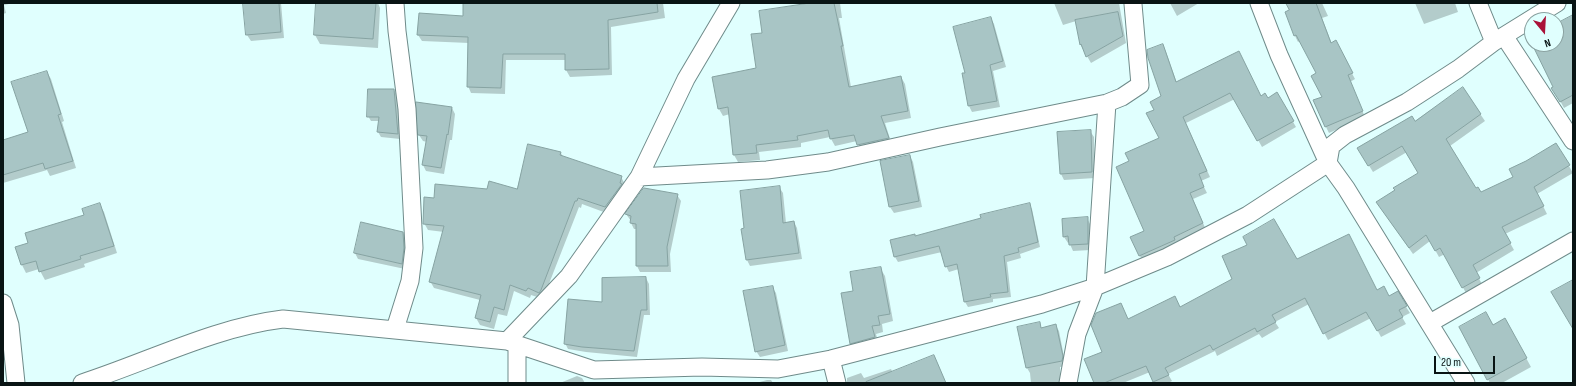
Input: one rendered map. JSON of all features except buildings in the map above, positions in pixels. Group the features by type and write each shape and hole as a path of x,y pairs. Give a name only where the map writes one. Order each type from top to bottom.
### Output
{"street":[{"path":"394,329 410,281 414,248 407,109 396,31 395,3"},
{"path":"517,383 512,342 569,276 639,177 686,79 731,3"},
{"path":"1259,3 1279,55 1328,163 1346,188 1466,383"},
{"path":"1478,3 1499,39 1573,141"},
{"path":"82,383 117,372 205,338 262,322 283,319 512,342 594,370 702,367 778,369 831,360 1042,304 1094,287 1167,257 1248,215 1328,163 1331,146 1345,135 1407,102 1458,69 1499,39 1557,3"},
{"path":"639,177 767,170 828,162 940,137 1107,103 1122,97 1140,85 1133,4"},
{"path":"1068,383 1077,334 1094,287 1107,103"},
{"path":"1430,323 1573,241"},
{"path":"3,303 10,325 16,383"},
{"path":"831,360 837,383"}]}
